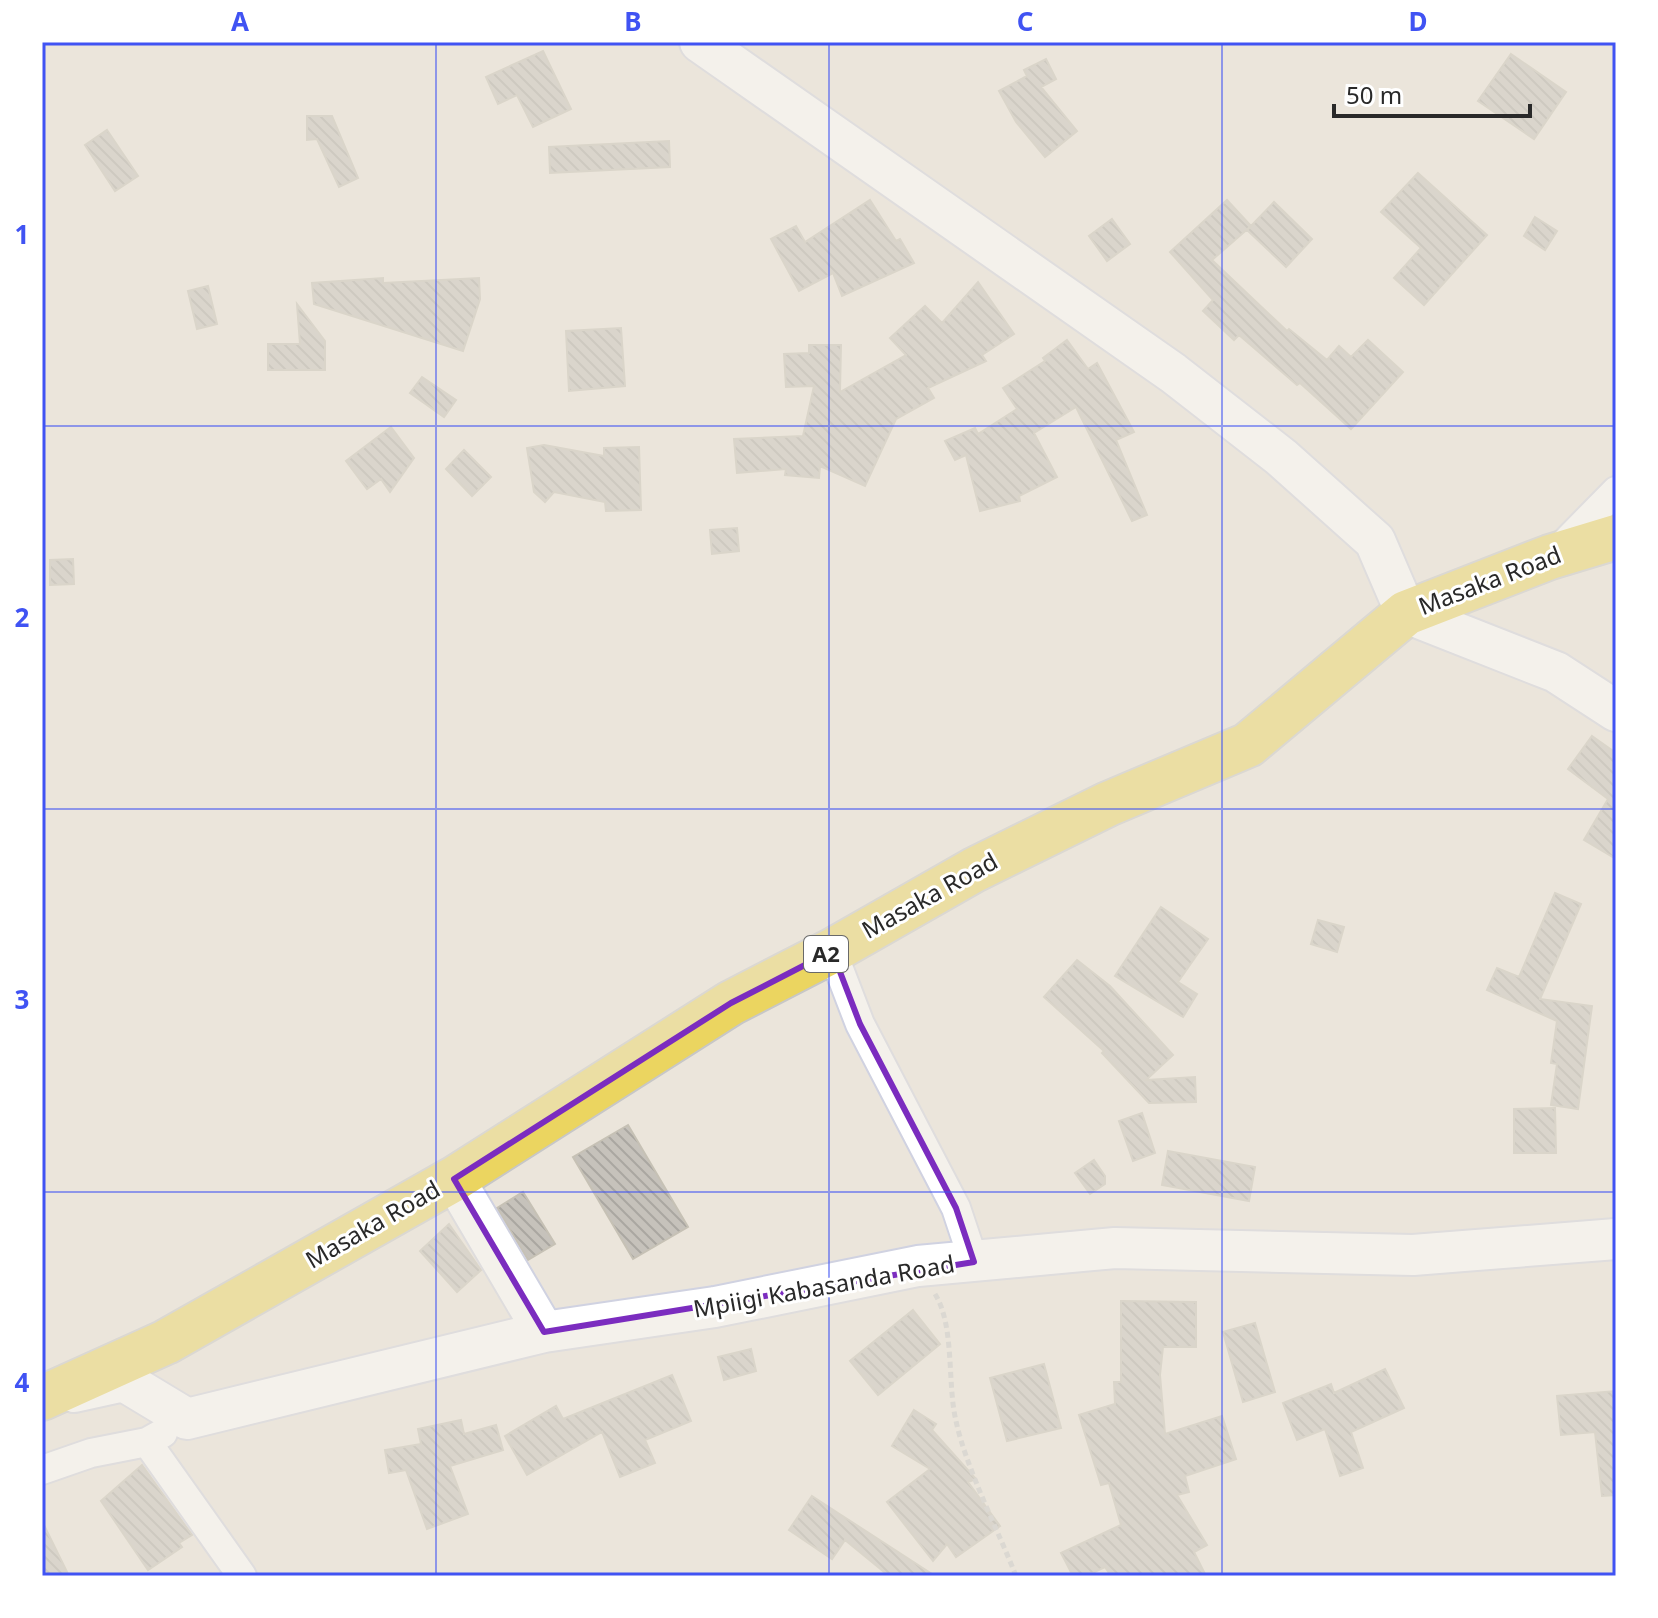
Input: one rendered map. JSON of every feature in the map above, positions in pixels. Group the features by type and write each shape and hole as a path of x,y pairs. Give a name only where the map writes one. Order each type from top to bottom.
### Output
{"main road":[{"path":"700,42 1173,373 1281,457 1375,541 1406,613 1556,672 1616,711"},
{"name":"Masaka Road","path":"42,1398 166,1342 454,1179 731,1003 832,951 974,870 1108,804 1248,745 1406,613 1550,557 1616,537"},
{"path":"454,1179 544,1332"},
{"name":"Mpiigi Kabasanda Road","path":"187,1419 544,1332 715,1307 918,1266 1115,1248 1413,1255 1616,1239"},
{"path":"42,1398 124,1381 187,1419"}],"street":[{"path":"1550,557 1616,491"},
{"path":"832,951 860,1024 956,1208 974,1262"},
{"path":"42,1470 91,1453 147,1442 187,1419"},
{"path":"147,1442 242,1576"}],"path":[{"path":"918,1266 940,1303 956,1422 1016,1576"}],"highlighted area":[{"path":"832,951 860,1024 956,1208 974,1262 544,1332 454,1179 731,1003"}],"building":[{"path":"543,51 571,109 533,127 517,95 498,104 486,77"},
{"path":"1511,54 1566,92 1534,139 1478,101"},
{"path":"1046,59 1056,79 1041,87 1077,131 1045,157 1016,122 999,91 1027,76 1024,70"},
{"path":"307,116 332,116 358,178 339,187 317,139 307,140"},
{"path":"107,130 138,176 115,191 85,145"},
{"path":"669,141 670,167 550,173 549,147"},
{"path":"1418,173 1487,235 1424,305 1394,278 1421,248 1381,212"},
{"path":"870,200 914,263 842,296 833,273 799,291 771,239 796,226 805,242"},
{"path":"1227,200 1251,226 1212,260 1287,331 1289,329 1327,360 1339,346 1351,357 1368,340 1403,372 1351,429 1300,383 1297,385 1239,335 1234,340 1203,311 1213,300 1170,252"},
{"path":"1274,202 1312,239 1286,267 1247,230"},
{"path":"1535,217 1557,231 1545,250 1524,236"},
{"path":"1112,219 1130,244 1107,261 1089,236"},
{"path":"383,278 383,283 479,278 480,299 463,351 314,304 312,283"},
{"path":"978,282 1014,334 982,355 986,361 928,388 934,398 896,419 865,486 820,466 819,478 785,475 786,469 737,473 734,439 803,436 814,386 786,387 784,354 809,353 809,345 841,345 840,392 906,355 890,338 925,306 942,323"},
{"path":"208,286 217,324 197,329 188,291"},
{"path":"297,304 325,341 325,370 268,370 268,344 300,344"},
{"path":"621,328 625,386 569,391 566,331"},
{"path":"1067,340 1088,369 1097,363 1134,432 1116,440 1147,515 1132,521 1076,407 1034,433 1057,477 1019,496 1020,501 980,511 966,455 955,460 945,441 975,428 978,434 1017,409 1003,388 1045,361 1043,358"},
{"path":"422,377 456,400 444,417 410,393"},
{"path":"391,427 414,458 390,492 381,479 367,489 346,461"},
{"path":"544,445 604,456 604,448 639,447 641,510 606,511 605,502 554,492 545,502 534,492 527,448"},
{"path":"464,450 491,477 472,496 446,469"},
{"path":"737,528 739,551 712,554 710,530"},
{"path":"73,559 74,584 50,585 50,560"},
{"path":"1592,736 1616,753 1616,859 1584,840 1608,799 1568,769"},
{"path":"1555,893 1581,904 1540,999 1592,1006 1578,1109 1551,1105 1557,1064 1551,1063 1557,1021 1487,990 1497,968 1519,977"},
{"path":"1161,907 1208,939 1178,982 1197,994 1183,1017 1115,976"},
{"path":"1318,920 1344,927 1337,952 1311,944"},
{"path":"1077,960 1110,986 1173,1055 1146,1080 1195,1077 1196,1102 1149,1103 1102,1053 1104,1051 1044,997"},
{"path":"1555,1108 1556,1153 1514,1153 1514,1109"},
{"path":"1142,1113 1155,1153 1133,1161 1119,1121"},
{"path":"628,1125 688,1227 633,1259 573,1157"},
{"path":"1168,1151 1255,1167 1249,1201 1162,1185"},
{"path":"1094,1160 1105,1176 1105,1184 1090,1194 1075,1173"},
{"path":"523,1192 555,1244 528,1260 497,1208"},
{"path":"449,1224 481,1270 457,1292 420,1251"},
{"path":"1121,1301 1196,1302 1196,1347 1163,1347 1160,1375 1165,1434 1222,1416 1236,1459 1185,1476 1189,1492 1177,1495 1207,1545 1194,1552 1206,1576 1111,1576 1105,1567 1086,1576 1073,1576 1061,1553 1121,1525 1109,1483 1101,1485 1079,1415 1115,1404 1114,1382 1121,1382"},
{"path":"913,1310 940,1344 878,1395 850,1361"},
{"path":"1255,1323 1275,1392 1243,1402 1223,1332"},
{"path":"751,1349 756,1371 724,1380 718,1357"},
{"path":"1044,1364 1061,1428 1007,1441 990,1378"},
{"path":"1385,1369 1404,1408 1351,1432 1363,1468 1340,1476 1325,1429 1297,1440 1283,1403 1331,1384 1334,1393"},
{"path":"672,1375 691,1421 645,1440 655,1463 620,1477 602,1432 527,1475 505,1436 556,1406 563,1419"},
{"path":"1616,1391 1616,1495 1602,1496 1595,1432 1561,1435 1557,1396"},
{"path":"914,1410 936,1424 932,1430 976,1479 968,1482 1000,1526 956,1557 947,1544 933,1561 887,1502 930,1469 892,1446"},
{"path":"461,1420 464,1434 496,1425 503,1450 450,1466 468,1514 427,1529 406,1470 389,1473 385,1450 421,1444 418,1429"},
{"path":"142,1465 192,1535 179,1543 182,1547 148,1570 101,1501"},
{"path":"812,1496 935,1576 889,1576 845,1540 832,1559 789,1530"},
{"path":"42,1521 69,1576 42,1576"}]}
